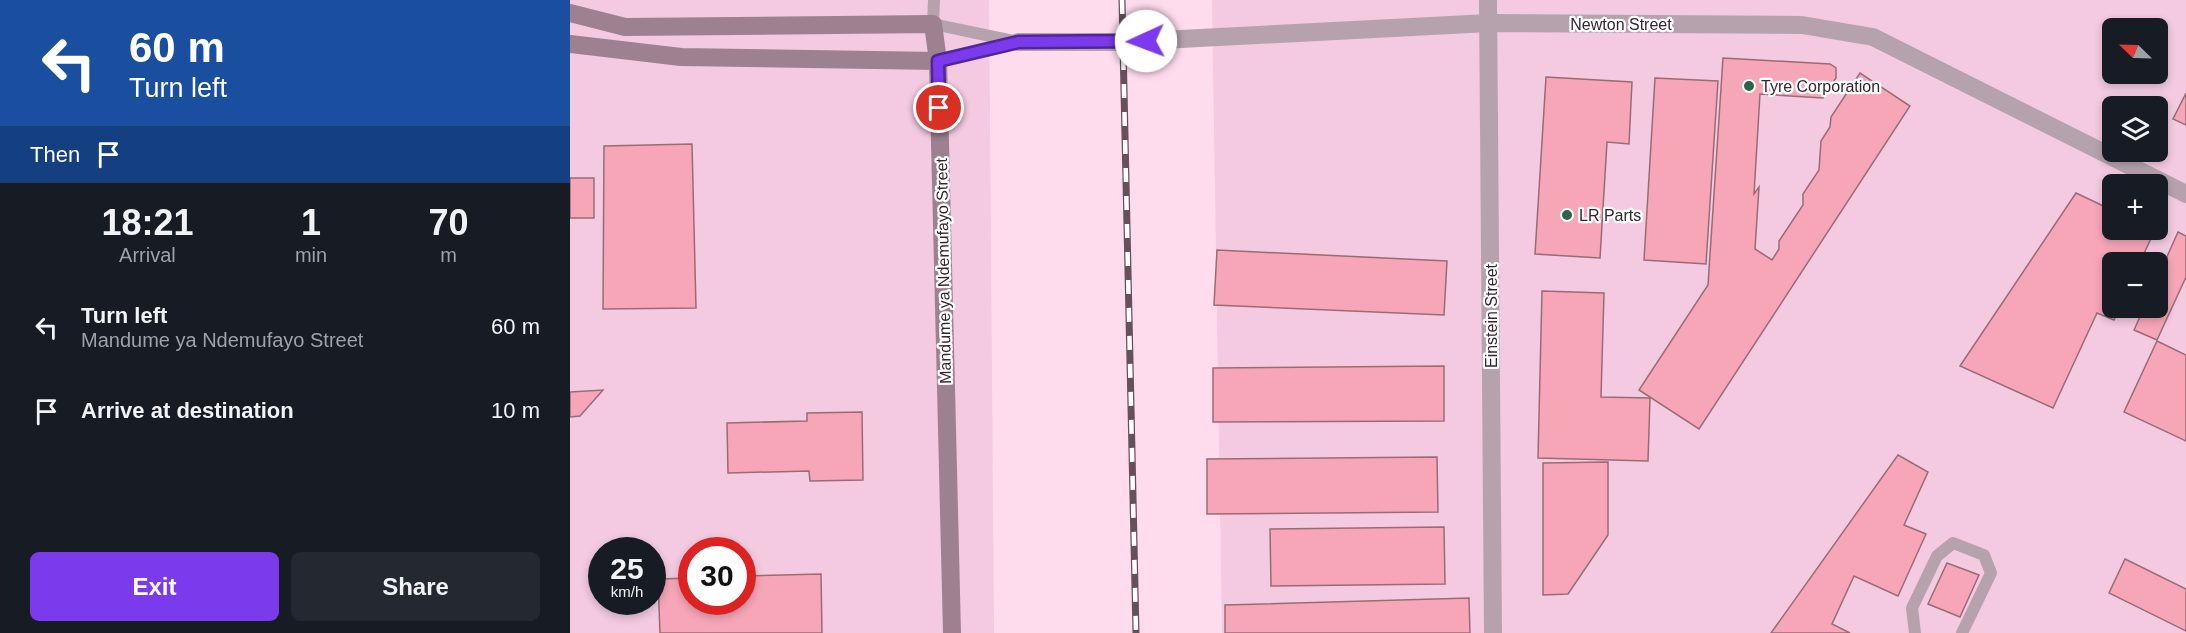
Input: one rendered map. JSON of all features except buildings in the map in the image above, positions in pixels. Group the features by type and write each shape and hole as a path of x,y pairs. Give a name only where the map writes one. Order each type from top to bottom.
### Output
{"street":[{"name":"Einstein Street","path":"1488,0 1493,633"},
{"path":"570,13 625,27 933,24"},
{"name":"Newton Street","path":"1018,42 1123,42 1489,23 1802,25 1873,37 2186,194"},
{"name":"Mandume ya Ndemufayo Street","path":"933,24 938,61 952,633"},
{"path":"570,44 681,57 938,61"}],"lane":[{"path":"933,24 934,0"},
{"name":"Newton Street","path":"933,24 1018,42"},
{"name":"Newton Street","path":"938,61 1018,42"},
{"path":"1915,633 1912,608 1937,556 1953,543 1984,555 1991,573 1962,633"}],"shaded area":[{"path":"570,0 989,0 994,633 570,633"},
{"path":"1212,0 2186,0 2186,633 1222,633"}],"railway":[{"path":"1122,0 1136,633"}],"place":[{"name":"Tyre Corporation","path":"1749,86"},
{"name":"LR Parts","path":"1567,215"}],"route":[{"path":"939,108 938,61 1018,42 1146,41"}]}
